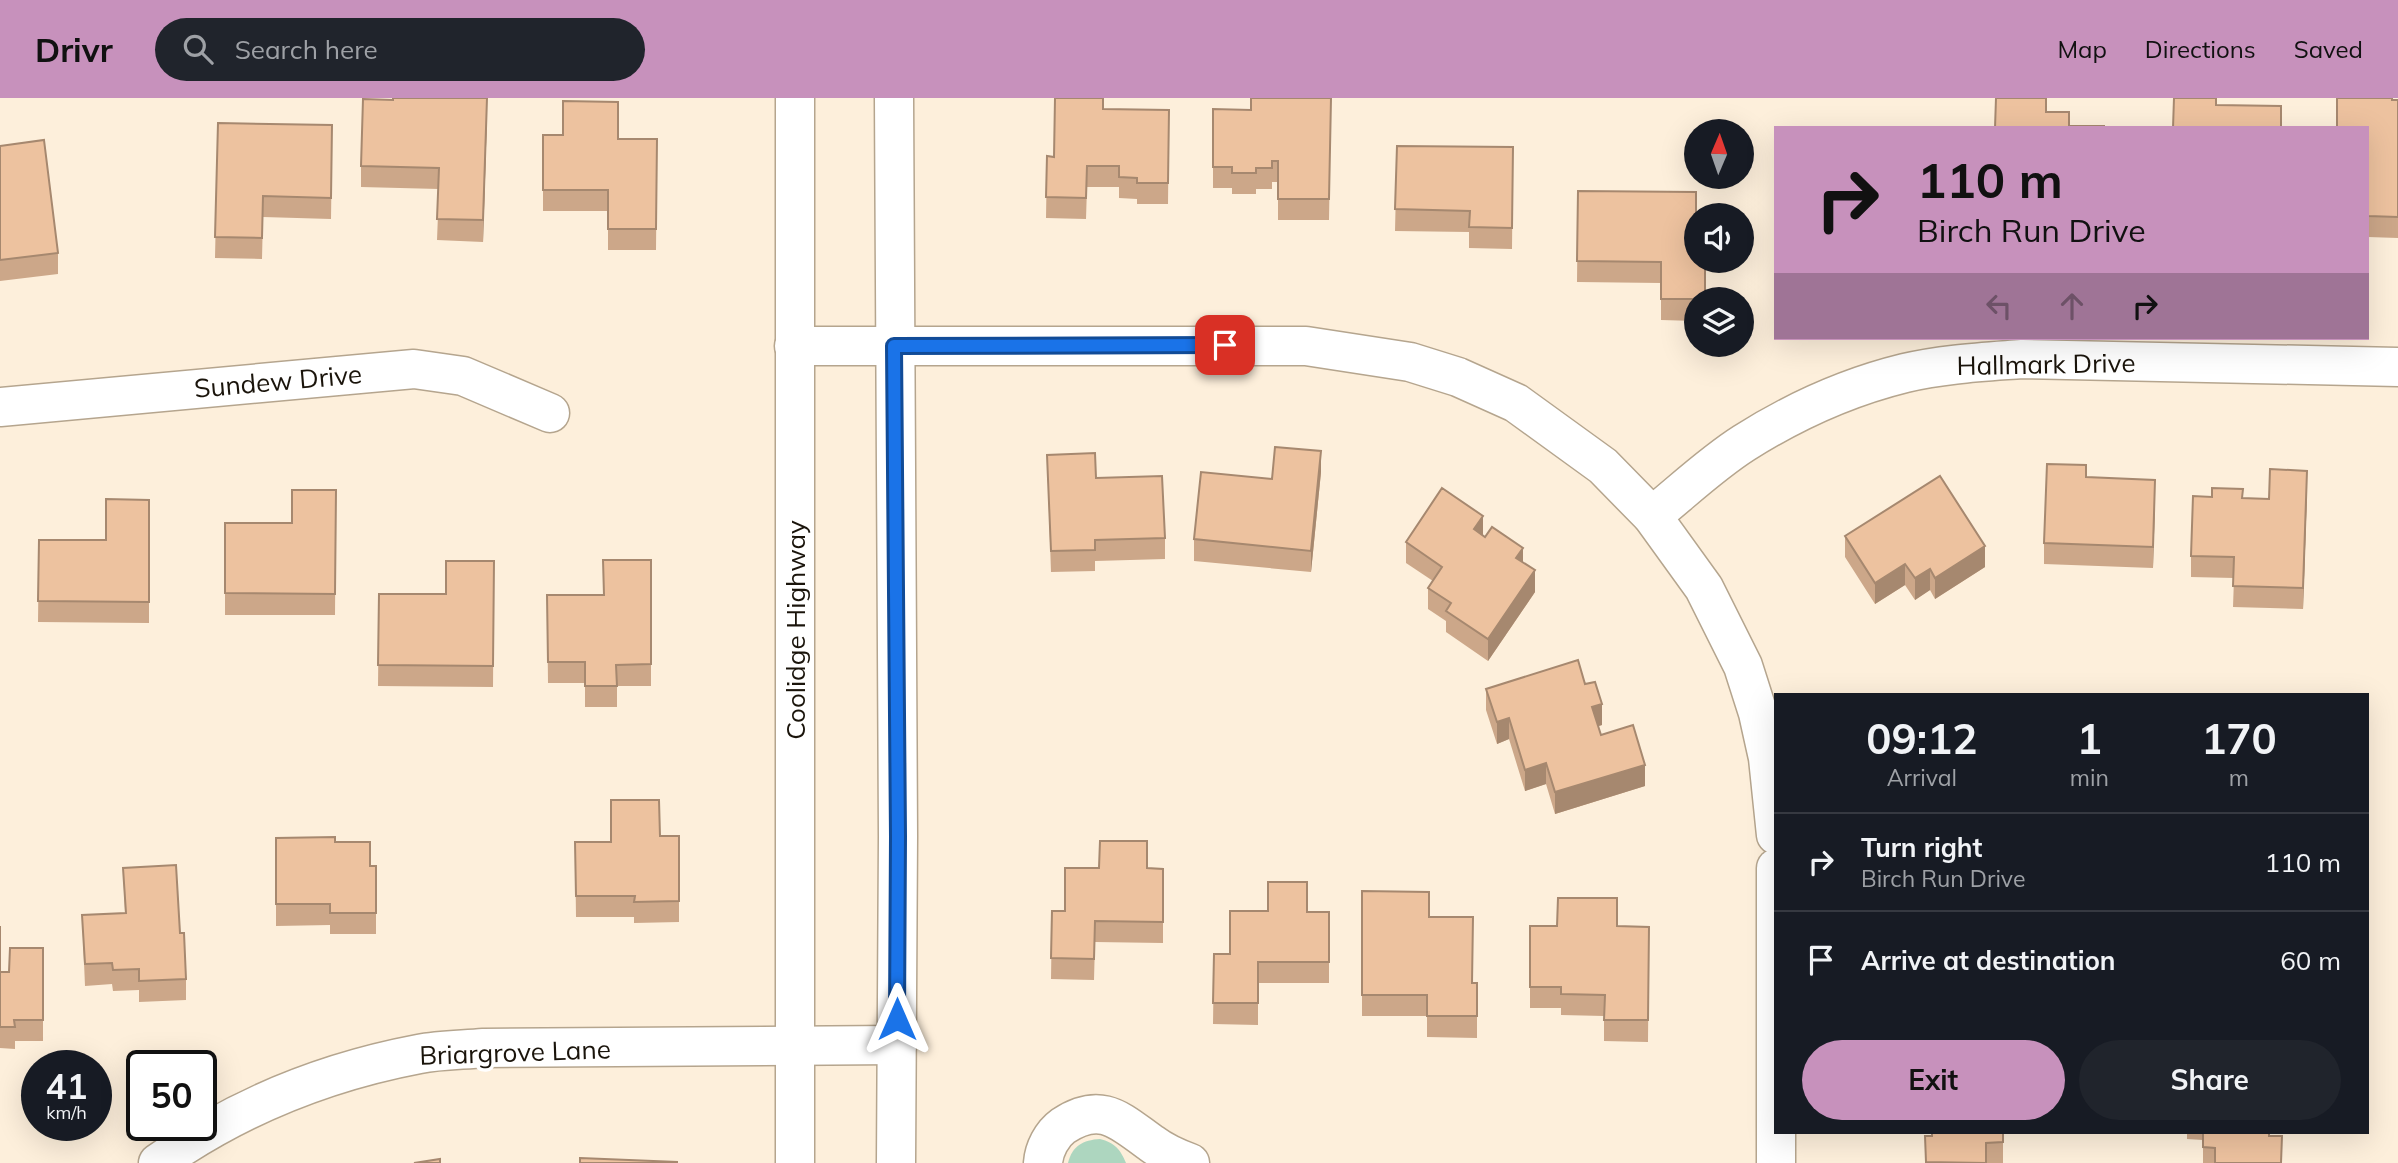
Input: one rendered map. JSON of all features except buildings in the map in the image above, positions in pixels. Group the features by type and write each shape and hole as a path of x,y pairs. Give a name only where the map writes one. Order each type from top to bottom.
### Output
{"street":[{"name":"Coolidge Highway","path":"795,98 795,1163"},
{"path":"894,98 898,836 896,1163"},
{"path":"794,346 1306,346 1410,362 1458,377 1516,403 1603,466 1652,516 1704,588 1743,666 1758,713 1768,758 1774,816"},
{"name":"Hallmark Drive","path":"1652,516 1742,444 1795,413 1846,392 1905,373 1961,363 2022,359 2398,367"},
{"name":"Sundew Drive","path":"0,407 414,369 463,376 550,413"},
{"name":"Briargrove Lane","path":"158,1163 233,1116 291,1089 358,1067 422,1053 484,1048 897,1045"},
{"path":"1044,1163 1049,1143 1060,1128 1075,1119 1094,1115 1115,1117 1170,1155 1190,1163"},
{"path":"1776,1134 1776,1163"}],"green space":[{"path":"1100,1139 1116,1147 1126,1163 1068,1163 1072,1152 1079,1145"}],"route":[{"path":"897,1019 894,346 1225,345"}]}
